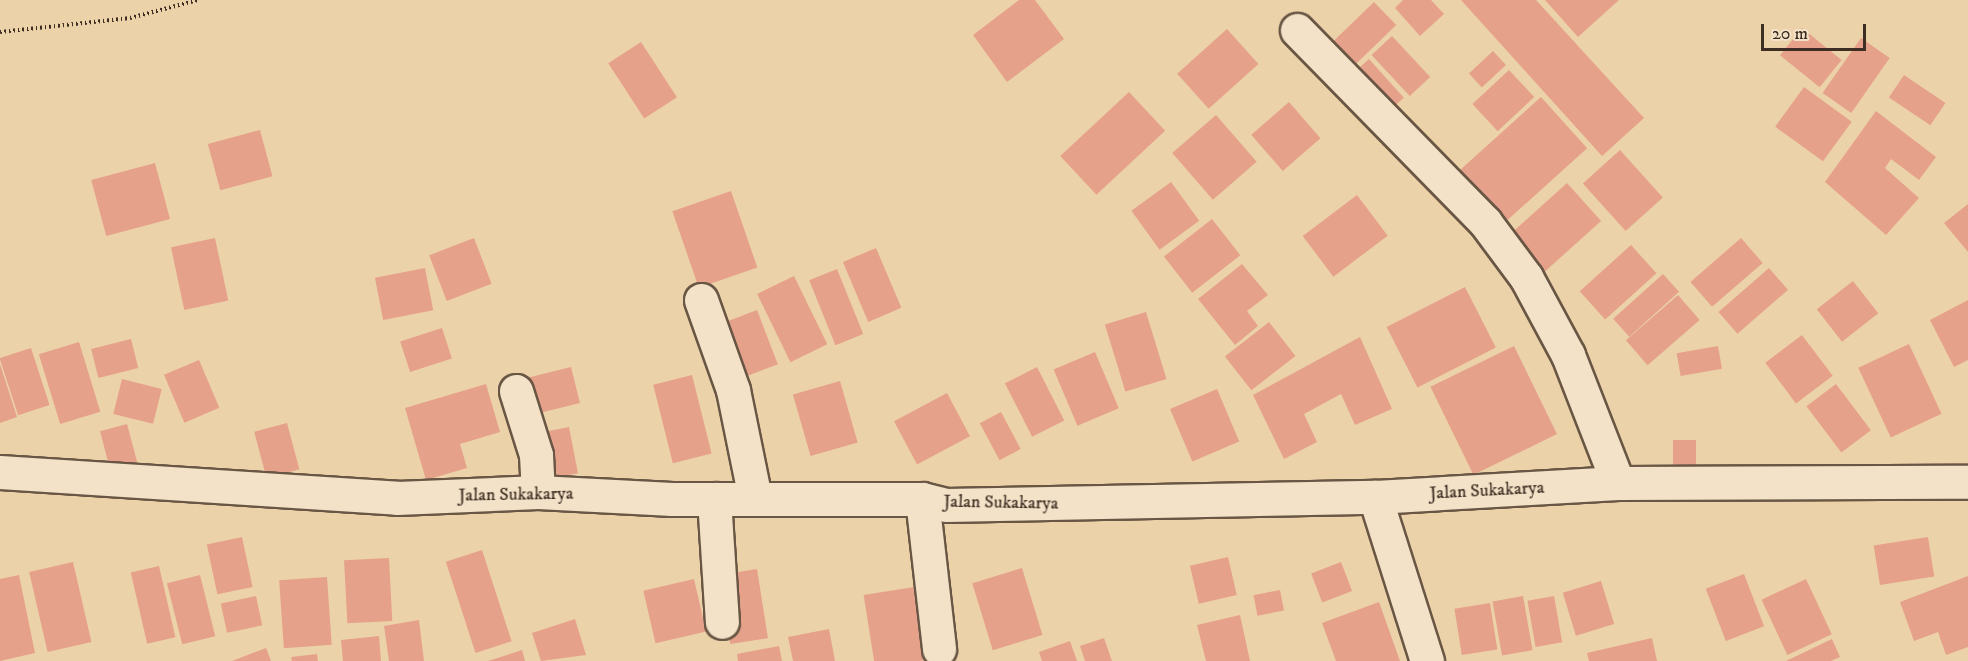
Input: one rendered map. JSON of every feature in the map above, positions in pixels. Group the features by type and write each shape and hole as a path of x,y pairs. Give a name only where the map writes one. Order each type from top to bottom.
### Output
{"street":[{"path":"1297,30 1485,222 1526,277 1568,355 1618,483"},
{"path":"701,300 733,390 754,498"},
{"path":"516,392 536,455 537,492"},
{"name":"Jalan Sukakarya","path":"0,472 398,498 537,492 714,499 754,498 923,516 946,505 1375,497 1618,483 1968,482"},
{"path":"1375,497 1427,661"},
{"path":"714,499 722,622"},
{"path":"923,516 939,649"}],"path":[{"path":"0,32 130,18 198,0"}],"building":[{"path":"1019,0 1035,0 1064,39 1007,82 973,35"},
{"path":"1403,0 1431,0 1444,14 1420,36 1395,8"},
{"path":"1461,0 1536,0 1644,118 1602,156"},
{"path":"1545,0 1619,0 1578,37"},
{"path":"1374,2 1396,25 1347,72 1325,49"},
{"path":"1802,28 1842,60 1820,87 1780,55"},
{"path":"1227,29 1258,64 1209,109 1177,74"},
{"path":"1392,36 1430,77 1410,96 1372,55"},
{"path":"1861,38 1890,58 1851,113 1823,93"},
{"path":"641,42 677,97 644,119 608,63"},
{"path":"1493,51 1506,65 1482,87 1469,74"},
{"path":"1369,59 1404,98 1384,116 1349,77"},
{"path":"1509,70 1534,97 1498,131 1472,104"},
{"path":"1904,75 1945,103 1930,125 1889,97"},
{"path":"1804,87 1852,122 1823,161 1775,127"},
{"path":"1129,92 1165,131 1096,195 1060,156"},
{"path":"1541,97 1587,148 1499,228 1453,177"},
{"path":"1289,102 1320,138 1283,171 1251,135"},
{"path":"1876,111 1936,157 1919,180 1891,159 1885,168 1919,198 1886,235 1825,182"},
{"path":"1216,115 1257,162 1213,200 1172,153"},
{"path":"260,130 272,176 220,190 208,144"},
{"path":"1620,150 1663,198 1626,231 1583,183"},
{"path":"155,163 170,219 106,236 91,180"},
{"path":"1171,182 1199,221 1160,250 1131,211"},
{"path":"1567,183 1601,221 1540,276 1506,238"},
{"path":"731,191 757,268 699,288 672,211"},
{"path":"1357,195 1388,236 1333,277 1303,236"},
{"path":"1968,204 1968,252 1944,223"},
{"path":"1212,219 1240,255 1192,293 1164,257"},
{"path":"215,238 228,301 184,310 171,247"},
{"path":"474,238 492,284 447,301 429,255"},
{"path":"1741,238 1763,263 1712,307 1690,282"},
{"path":"1631,245 1656,273 1605,319 1580,291"},
{"path":"876,248 901,308 868,322 843,262"},
{"path":"1242,264 1268,295 1247,311 1258,326 1235,345 1198,299"},
{"path":"425,268 433,310 383,320 375,278"},
{"path":"1769,268 1788,290 1737,334 1718,312"},
{"path":"837,269 863,334 835,345 809,280"},
{"path":"1663,274 1679,292 1629,337 1613,319"},
{"path":"794,276 827,344 790,362 757,294"},
{"path":"1853,281 1878,313 1842,342 1817,309"},
{"path":"1465,287 1496,348 1417,388 1387,327"},
{"path":"1678,295 1700,320 1648,365 1626,340"},
{"path":"1968,300 1968,360 1954,367 1930,320"},
{"path":"757,310 778,364 745,377 724,323"},
{"path":"1146,312 1166,379 1125,392 1105,325"},
{"path":"1269,322 1295,356 1251,390 1225,356"},
{"path":"442,328 452,358 410,372 400,342"},
{"path":"1802,335 1833,376 1796,403 1765,363"},
{"path":"1360,337 1392,409 1355,425 1341,394 1304,414 1317,442 1284,459 1253,395"},
{"path":"131,339 138,368 98,378 91,349"},
{"path":"79,342 100,412 60,424 39,354"},
{"path":"1909,344 1942,414 1891,437 1858,368"},
{"path":"1514,346 1557,434 1473,475 1430,387"},
{"path":"1718,346 1722,369 1681,376 1677,353"},
{"path":"31,348 50,405 18,415 0,358"},
{"path":"1095,352 1119,408 1077,426 1054,370"},
{"path":"199,360 219,408 184,423 164,375"},
{"path":"0,364 17,417 0,423"},
{"path":"571,367 580,403 527,416 518,380"},
{"path":"1037,367 1064,420 1032,437 1005,383"},
{"path":"692,375 712,454 673,463 653,385"},
{"path":"122,379 162,389 153,424 113,414"},
{"path":"840,381 858,443 811,456 793,395"},
{"path":"486,384 500,432 460,444 467,468 426,480 405,408"},
{"path":"1836,384 1871,430 1841,453 1806,406"},
{"path":"1217,389 1239,441 1192,461 1170,409"},
{"path":"947,393 970,436 917,464 894,421"},
{"path":"1001,412 1021,449 1000,460 980,423"},
{"path":"287,423 299,469 267,478 254,432"},
{"path":"127,424 137,462 110,469 100,431"},
{"path":"569,427 578,473 544,480 535,434"},
{"path":"1673,440 1696,440 1696,476 1673,476"},
{"path":"242,537 253,587 217,594 207,544"},
{"path":"1928,537 1934,577 1880,585 1874,546"},
{"path":"482,550 512,641 476,653 446,562"},
{"path":"1228,557 1237,595 1199,604 1190,566"},
{"path":"389,558 392,621 347,623 344,560"},
{"path":"73,562 91,642 48,652 29,572"},
{"path":"1341,562 1352,591 1322,602 1311,573"},
{"path":"159,566 175,637 147,644 131,573"},
{"path":"1022,568 1042,635 993,650 972,583"},
{"path":"757,569 768,638 730,644 719,575"},
{"path":"1744,574 1764,626 1726,641 1706,589"},
{"path":"19,575 35,653 0,661 0,579"},
{"path":"200,575 215,636 182,644 167,583"},
{"path":"1968,576 1968,647 1946,655 1938,632 1914,641 1900,602"},
{"path":"327,577 332,645 284,648 279,580"},
{"path":"694,579 706,632 655,643 643,591"},
{"path":"1806,579 1832,634 1787,655 1762,600"},
{"path":"1601,581 1614,624 1576,636 1563,593"},
{"path":"914,587 926,660 874,661 864,595"},
{"path":"1280,590 1284,611 1258,616 1253,595"},
{"path":"256,596 262,625 227,633 221,603"},
{"path":"1523,596 1533,650 1502,656 1492,601"},
{"path":"1554,596 1562,642 1536,647 1527,601"},
{"path":"1379,602 1400,661 1336,661 1322,623"},
{"path":"1490,603 1497,649 1462,655 1454,609"},
{"path":"1240,615 1250,661 1206,661 1197,625"},
{"path":"575,619 586,655 541,661 532,633"},
{"path":"419,620 424,661 389,661 384,626"},
{"path":"829,629 835,661 793,661 788,637"},
{"path":"379,636 381,661 343,661 341,640"},
{"path":"1104,638 1112,661 1085,661 1080,646"},
{"path":"1652,638 1657,661 1589,661 1587,653"},
{"path":"1832,639 1840,657 1831,661 1786,661"},
{"path":"1070,641 1077,661 1042,661 1039,652"},
{"path":"779,646 782,661 738,661 737,654"},
{"path":"266,648 271,661 232,661"},
{"path":"522,650 525,661 488,661"},
{"path":"317,654 318,661 292,661 291,657"}]}
